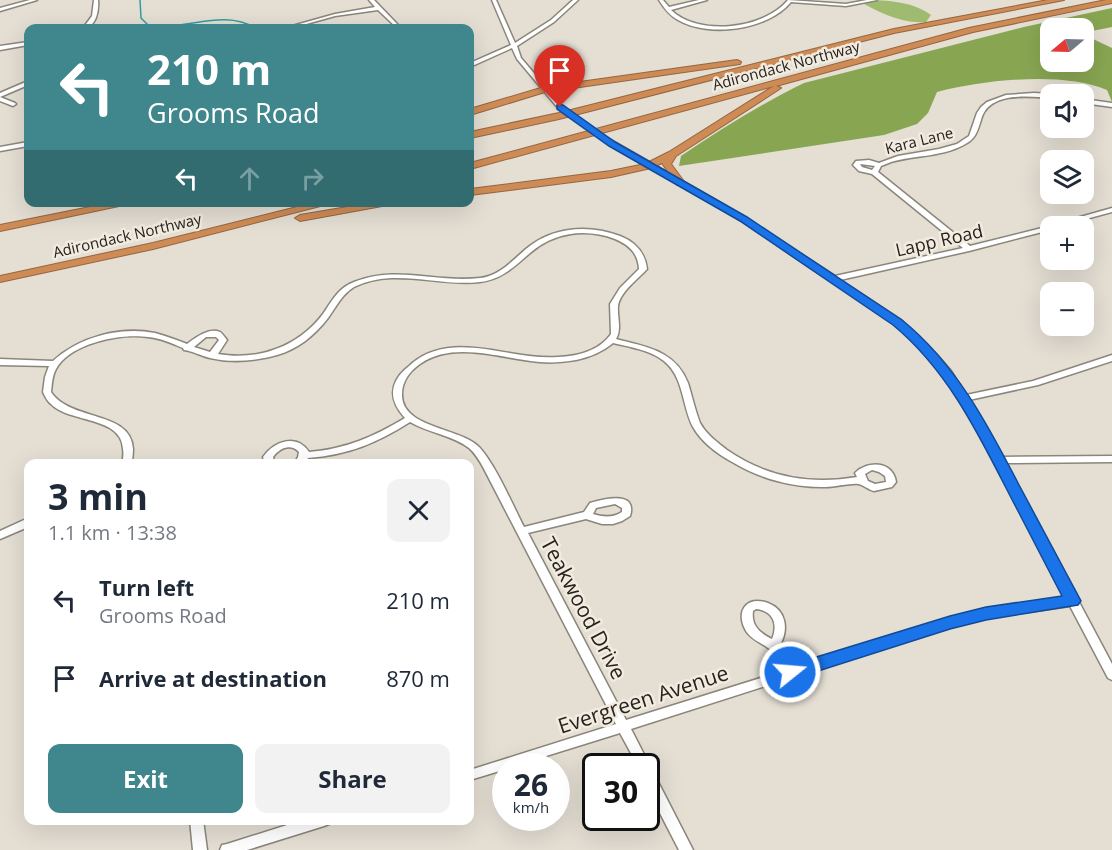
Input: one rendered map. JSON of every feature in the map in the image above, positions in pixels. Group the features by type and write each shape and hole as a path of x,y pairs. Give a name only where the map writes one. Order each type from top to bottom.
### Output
{"highway":[{"name":"Adirondack Northway","path":"474,134 570,113 892,32 1060,0"},
{"name":"Adirondack Northway","path":"474,165 981,28 1112,1"},
{"path":"474,111 544,90 718,66 892,32"},
{"path":"474,191 611,174 648,166 672,154 771,91 849,62"},
{"path":"672,154 666,164 680,183"},
{"name":"Adirondack Northway","path":"0,228 107,207"},
{"name":"Adirondack Northway","path":"0,279 153,246 310,207"},
{"path":"153,246 371,207"}],"street":[{"path":"0,10 35,0"},
{"path":"88,24 93,18 96,0"},
{"path":"371,0 395,24"},
{"path":"494,0 519,58 560,107 603,138 648,166 733,212 834,279 914,336 948,373 998,460 1112,675"},
{"path":"474,63 528,38 544,28 576,0"},
{"path":"661,0 667,9 680,19 693,24 726,27 767,18 781,12 791,1 838,5 874,0"},
{"path":"667,9 705,0"},
{"path":"302,24 335,15 380,8"},
{"path":"508,36 517,39 528,38"},
{"path":"0,48 24,45"},
{"path":"495,55 509,54 519,58"},
{"path":"0,96 24,85"},
{"path":"0,96 13,104"},
{"name":"Kara Lane","path":"969,249 877,168 948,149 968,141 975,132 983,109 994,102 1020,96 1040,96"},
{"path":"1094,103 1112,105"},
{"path":"0,149 24,145"},
{"name":"Lapp Road","path":"1091,216 1112,210"},
{"path":"128,459 130,448 124,434 107,422 56,404 47,392 48,381 55,364 75,349 94,340 145,334 163,338 212,356 246,358 287,348 310,333 340,294 364,280 392,276 468,282 486,279 510,267 535,245 550,237 585,230 606,233 627,241 635,247 643,266 614,304 615,330 612,340 591,353 564,359 540,360 478,349 436,354 415,365 405,374 398,386 400,406 411,418 361,446 332,454 305,455"},
{"name":"Lapp Road","path":"834,279 969,249 1040,230"},
{"path":"187,348 204,335 218,334 223,340 212,356"},
{"path":"612,340 670,362 683,383 695,423 701,432 742,464 773,477 810,484 842,484 861,480"},
{"path":"964,398 1035,383 1112,358"},
{"path":"0,362 55,364"},
{"name":"Teakwood Drive","path":"411,418 428,428 475,447 522,531 637,753"},
{"path":"270,459 269,453 280,445 296,444 303,448 305,455"},
{"path":"302,459 305,455"},
{"path":"998,460 1112,459"},
{"path":"522,531 587,515"},
{"path":"0,535 24,525"},
{"name":"Evergreen Avenue","path":"474,774 950,622 986,614 1073,601"},
{"path":"774,645 790,672"},
{"path":"660,799 686,850"},
{"path":"197,825 200,850"},
{"path":"227,850 308,825"}],"green space":[{"path":"857,0 905,4 931,15 926,22 907,21 882,13"},
{"path":"1112,8 1112,27 1094,31 1094,18 1066,18"},
{"path":"1040,24 1040,72 1094,72 1094,39 1112,48 1112,102 1107,90 1094,84 1023,79 977,84 937,92 928,113 917,124 884,135 679,166 681,156 696,146 757,108 804,83"}],"waterway":[{"path":"140,0 141,18 147,24"},
{"path":"189,24 216,20 247,24"}],"route":[{"path":"560,107 612,144 743,219 898,322 914,336 948,373 964,398 986,435 1073,601 986,614 950,622 790,672"}]}
